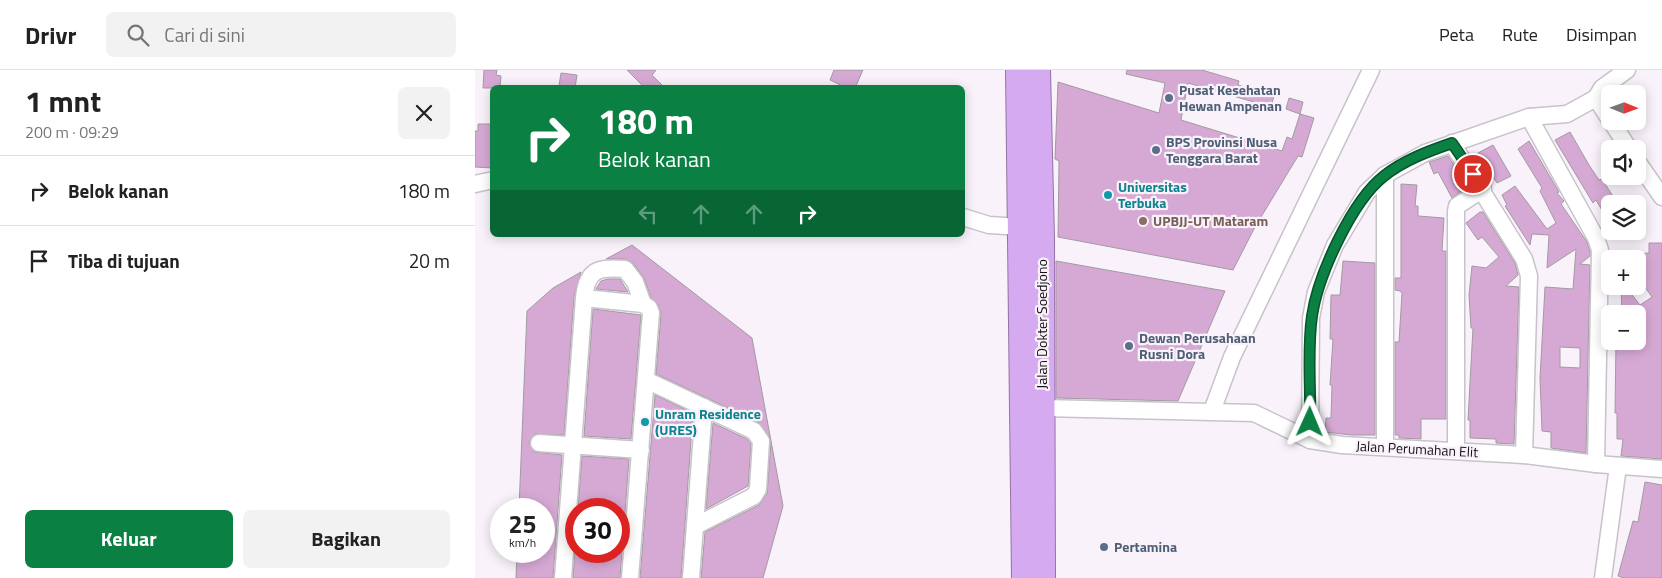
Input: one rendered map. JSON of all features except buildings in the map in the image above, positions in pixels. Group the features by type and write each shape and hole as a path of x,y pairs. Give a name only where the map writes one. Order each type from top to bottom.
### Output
{"highway":[{"name":"Jalan Dokter Soedjono","path":"1018,70 1024,578"},
{"name":"Jalan Dokter Soedjono","path":"1038,70 1043,408 1043,578"}],"street":[{"path":"1212,411 1232,357 1371,70"},
{"path":"1309,440 1311,318 1316,292 1335,245 1367,192 1385,174 1425,152 1529,117 1567,114 1596,98 1601,88 1627,70"},
{"path":"1596,98 1601,106"},
{"path":"1529,117 1601,250 1596,464"},
{"path":"1452,143 1483,189 1524,259 1529,276 1524,455"},
{"path":"1385,174 1385,446"},
{"path":"1646,174 1662,197"},
{"path":"475,184 490,181"},
{"path":"1456,450 1455,211 1457,206 1483,189"},
{"path":"965,219 989,225 1021,227"},
{"path":"563,578 585,284 595,272 606,268 625,269 635,282 643,304"},
{"path":"584,298 643,304 649,308 651,313 629,578"},
{"path":"646,380 754,431 761,441 757,490 754,496 695,526"},
{"path":"691,578 704,407"},
{"name":"Jalan Perumahan Elit","path":"1043,408 1254,413 1309,440 1342,445 1524,455 1596,464 1662,469"},
{"path":"539,443 641,450"},
{"path":"1603,578 1618,466"}],"place":[{"name":"Pusat Kesehatan Hewan Ampenan","path":"1169,98"},
{"name":"BPS Provinsi Nusa Tenggara Barat","path":"1156,150"},
{"name":"Universitas Terbuka","path":"1108,195"},
{"name":"UPBJJ-UT Mataram","path":"1143,221"},
{"name":"Dewan Perusahaan Rusni Dora","path":"1129,346"},
{"name":"Unram Residence (URES)","path":"645,422"},
{"name":"Pertamina","path":"1104,547"}],"route":[{"path":"1310,422 1311,318 1316,292 1335,245 1367,192 1385,174 1425,152 1452,143 1473,174"}]}
